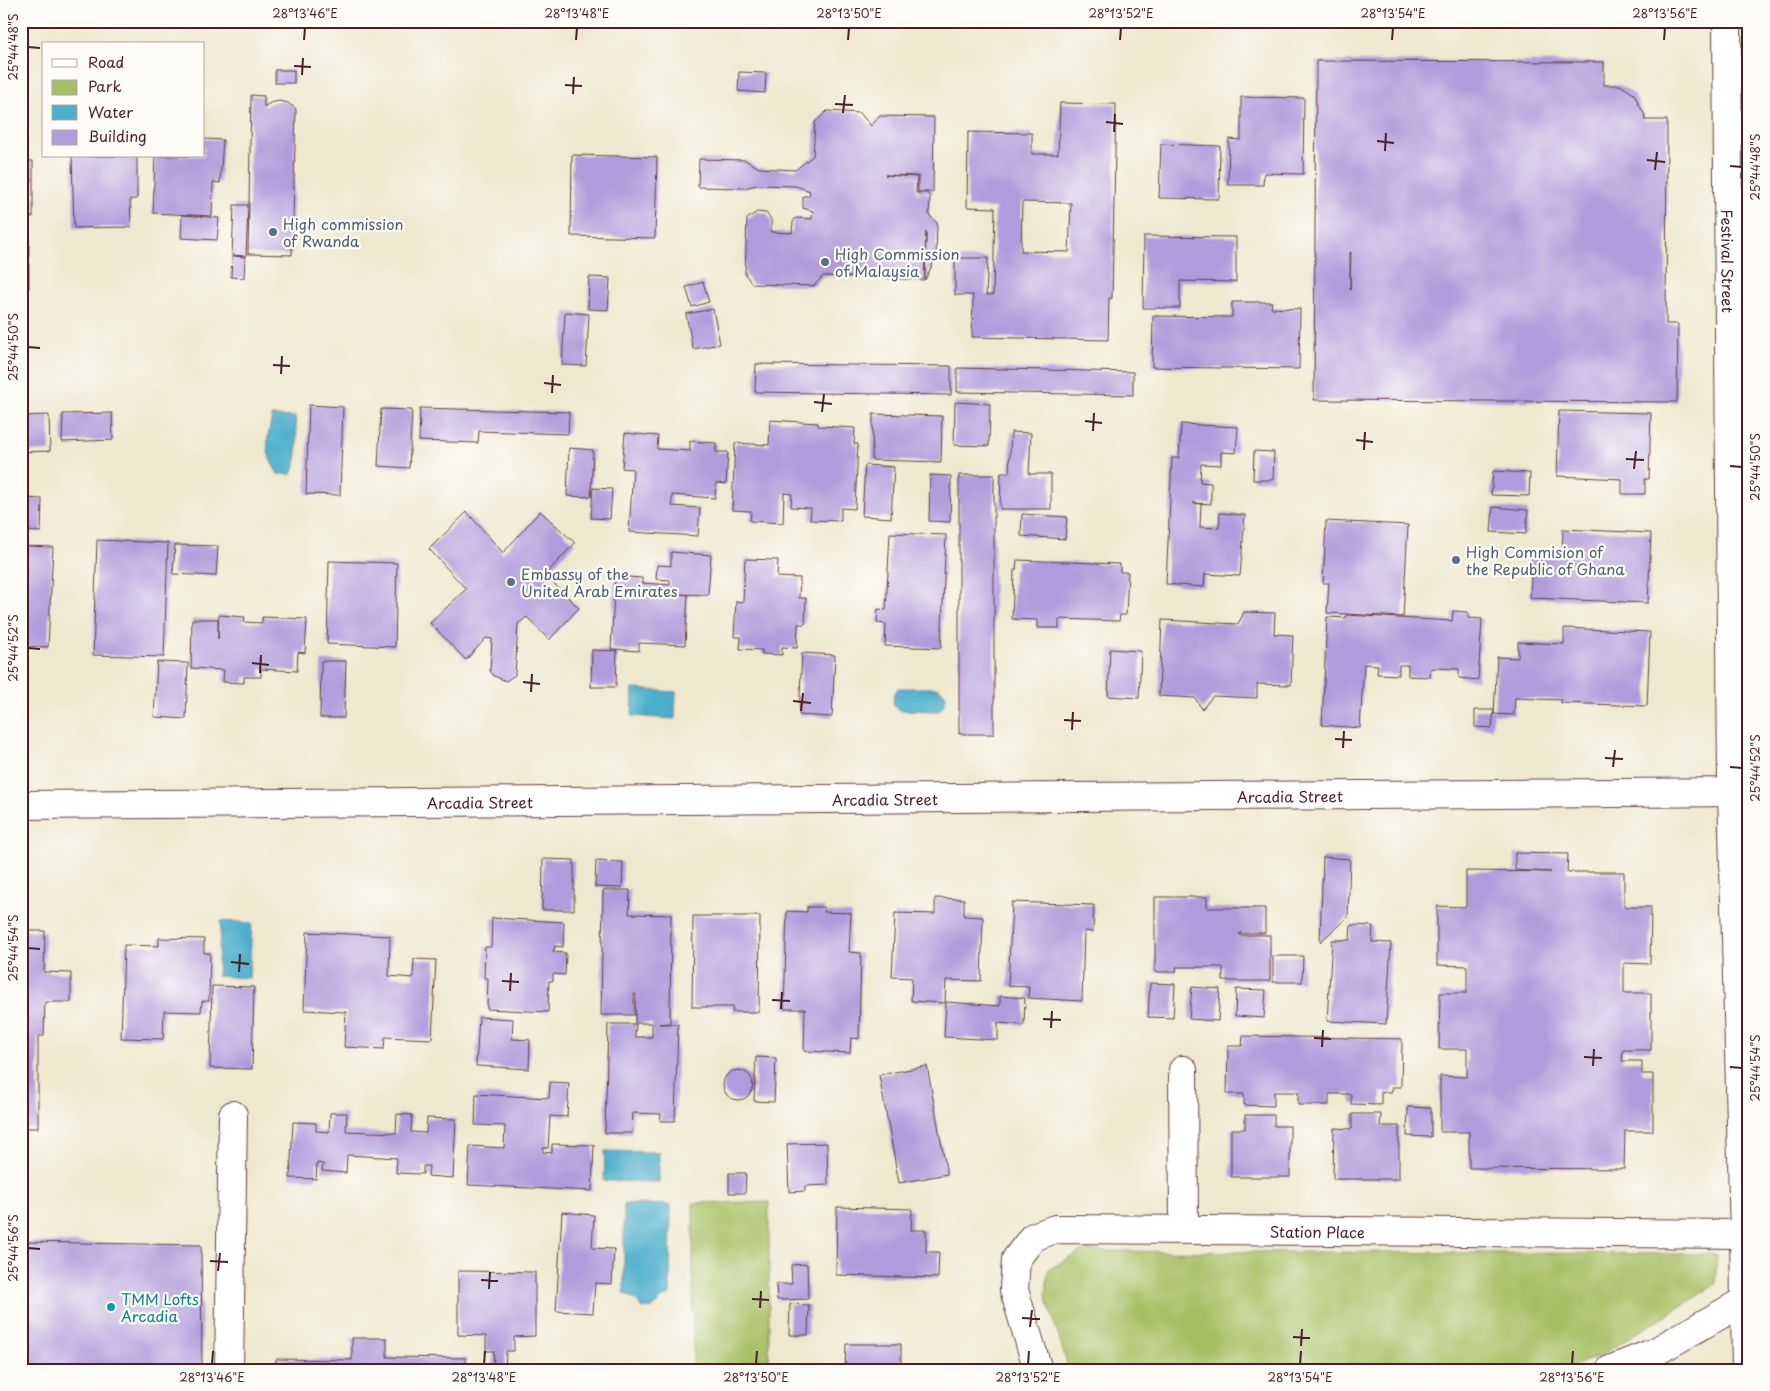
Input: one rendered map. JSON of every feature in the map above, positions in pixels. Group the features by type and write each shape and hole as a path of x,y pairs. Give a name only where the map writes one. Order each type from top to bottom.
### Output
{"street":[{"name":"Festival Street","path":"1728,21 1739,174 1740,792 1746,1194 1744,1234 1746,1370"},
{"name":"Arcadia Street","path":"21,805 1740,792"},
{"path":"1183,1070 1184,1229"},
{"path":"229,1370 233,1115"},
{"name":"Station Place","path":"1038,1370 1014,1290 1016,1259 1033,1237 1055,1230 1184,1229 1744,1234"},
{"path":"1618,1368 1655,1352 1746,1300"}],"green space":[{"path":"769,1202 769,1369 693,1369 693,1203"},
{"path":"1081,1251 1717,1254 1715,1285 1600,1356 1563,1370 1069,1370 1046,1296 1048,1270"}],"water":[{"path":"272,416 295,417 297,453 292,474 278,474 270,458 268,439"},
{"path":"898,688 939,688 946,695 944,705 939,711 899,710 894,706 893,701 894,694"},
{"path":"633,689 676,692 675,719 632,716"},
{"path":"221,921 252,923 249,978 217,976"},
{"path":"605,1151 659,1152 659,1182 604,1181"},
{"path":"624,1204 671,1205 670,1295 663,1298 653,1308 642,1309 637,1301 624,1293"}],"building":[{"path":"1316,61 1604,62 1604,85 1620,85 1634,94 1645,116 1644,120 1667,120 1666,324 1678,324 1677,402 1314,400","holes":["1350,252 1351,252 1350,290"]},
{"path":"275,70 294,70 294,83 275,83"},
{"path":"739,72 766,73 765,93 738,91"},
{"path":"251,95 264,96 264,107 279,101 288,103 296,109 292,255 248,254"},
{"path":"1241,97 1304,98 1303,174 1264,173 1263,185 1228,185 1229,139 1241,140"},
{"path":"1060,103 1116,104 1112,298 1109,298 1108,340 972,337 973,295 955,295 955,258 988,258 986,295 993,295 995,208 967,207 968,132 1032,133 1032,154 1058,154","holes":["1022,202 1071,203 1069,252 1021,251"]},
{"path":"827,111 860,113 871,126 880,116 934,117 933,192 918,192 918,176 885,175 917,177 916,193 927,193 930,197 929,215 937,223 936,257 925,280 926,232 924,280 823,276 814,286 752,284 745,274 747,219 757,212 766,213 771,219 771,232 792,233 793,222 796,218 812,219 813,211 803,208 803,196 809,196 810,191 796,186 698,187 699,159 745,160 759,168 795,170 813,156 815,122"},
{"path":"205,139 223,140 220,183 213,182 212,216 153,213 155,158 205,158"},
{"path":"1161,144 1220,146 1219,199 1159,198"},
{"path":"572,155 657,157 655,238 571,236"},
{"path":"72,158 137,158 137,199 130,199 131,227 74,228"},
{"path":"21,160 33,161 33,217 21,217"},
{"path":"234,205 248,205 246,256 232,255"},
{"path":"182,215 219,218 217,240 181,238"},
{"path":"21,236 29,236 29,288 21,288"},
{"path":"1144,236 1236,237 1236,282 1180,281 1180,308 1143,308"},
{"path":"232,256 245,257 244,278 231,277"},
{"path":"589,277 610,278 608,310 588,309"},
{"path":"703,282 709,302 692,307 686,287"},
{"path":"1232,302 1272,302 1271,308 1300,309 1299,369 1152,367 1153,316 1232,317"},
{"path":"713,309 720,344 693,349 686,314"},
{"path":"565,312 589,314 586,366 562,365"},
{"path":"756,364 951,366 951,395 755,392"},
{"path":"957,368 1133,372 1133,395 957,392"},
{"path":"955,402 990,404 989,446 954,445"},
{"path":"309,405 343,407 340,495 306,494"},
{"path":"420,408 569,412 568,434 479,431 478,443 419,441"},
{"path":"381,409 412,410 409,468 378,466"},
{"path":"1559,411 1651,413 1649,479 1645,479 1645,494 1622,494 1622,479 1557,476"},
{"path":"112,413 113,440 62,442 63,414"},
{"path":"873,414 942,416 941,462 872,460"},
{"path":"49,415 50,451 21,452 21,416"},
{"path":"770,420 818,423 818,426 855,428 854,444 858,444 855,509 841,508 841,521 810,520 811,508 791,507 792,494 784,493 783,523 750,521 751,511 732,510 735,443 769,445"},
{"path":"1181,424 1238,427 1236,453 1221,452 1221,465 1201,464 1200,482 1211,483 1211,504 1193,503 1201,504 1200,527 1219,528 1220,513 1245,515 1240,576 1205,574 1204,587 1166,584 1172,458 1179,458"},
{"path":"1011,432 1031,433 1029,474 1051,474 1051,509 1000,509 1001,473 1009,473"},
{"path":"625,433 658,436 657,449 690,451 690,441 716,443 716,452 728,452 726,484 716,483 715,498 672,495 672,506 700,508 698,536 629,532 633,469 622,468"},
{"path":"569,448 593,450 591,497 567,496"},
{"path":"1254,451 1274,452 1273,480 1253,480"},
{"path":"865,465 894,467 891,518 862,516"},
{"path":"1493,471 1530,473 1529,496 1491,495"},
{"path":"930,475 951,476 950,522 929,521"},
{"path":"959,475 994,475 994,734 959,734"},
{"path":"593,488 612,489 610,519 591,518"},
{"path":"21,498 42,499 41,532 21,531"},
{"path":"1493,507 1528,510 1526,534 1491,532"},
{"path":"540,511 575,543 545,575 579,608 549,640 527,617 518,624 515,675 506,681 494,676 490,671 492,639 486,638 466,660 430,623 466,589 429,549 467,512 503,553"},
{"path":"1022,514 1067,517 1065,539 1021,536"},
{"path":"1326,521 1408,525 1403,617 1327,613 1329,583 1323,583"},
{"path":"1563,529 1651,533 1648,603 1530,598 1532,555 1562,556"},
{"path":"890,533 946,535 941,648 885,646 886,624 877,623 878,609 886,610"},
{"path":"97,540 168,543 164,657 93,655"},
{"path":"175,545 218,546 216,576 173,574"},
{"path":"25,546 53,547 48,647 21,646 21,570 23,570"},
{"path":"671,552 711,555 708,595 679,594 688,595 685,645 639,643 639,651 611,649 615,576 642,578 642,583 670,585 670,580 656,579 657,565 671,566"},
{"path":"745,559 778,560 777,577 800,578 799,598 806,598 805,624 798,624 797,648 782,647 782,655 762,654 762,650 740,649 741,637 734,637 736,601 743,602"},
{"path":"1017,560 1120,564 1120,572 1128,572 1126,615 1120,615 1119,621 1059,619 1059,628 1037,628 1037,620 1012,619 1014,570 1016,570"},
{"path":"329,561 397,563 395,647 327,644"},
{"path":"1453,611 1468,612 1468,618 1482,619 1478,680 1459,678 1459,669 1431,668 1430,677 1408,676 1408,665 1399,665 1399,675 1377,674 1378,665 1364,664 1360,728 1322,725 1327,617 1346,618 1346,615 1452,621"},
{"path":"1244,612 1275,613 1274,634 1293,635 1291,685 1257,684 1257,698 1213,696 1202,709 1195,698 1159,696 1162,620 1238,624"},
{"path":"219,615 245,617 244,622 262,623 262,617 307,619 305,653 298,652 297,671 261,669 261,677 244,677 244,683 223,682 224,670 191,668 192,619 218,619 218,639"},
{"path":"1564,628 1650,632 1647,706 1561,703 1561,700 1515,698 1514,715 1494,714 1497,657 1518,658 1518,642 1564,644"},
{"path":"1110,649 1141,651 1139,698 1108,696"},
{"path":"592,650 617,651 616,687 591,687"},
{"path":"802,653 835,655 832,717 799,715"},
{"path":"321,661 346,661 344,718 320,718"},
{"path":"157,662 188,663 186,719 154,717"},
{"path":"1475,710 1494,710 1492,728 1475,727"},
{"path":"1515,853 1568,854 1567,872 1624,872 1624,907 1651,907 1650,964 1624,963 1624,993 1651,993 1651,1050 1623,1050 1622,1061 1642,1061 1642,1074 1653,1074 1653,1131 1625,1131 1624,1169 1469,1168 1469,1132 1440,1132 1440,1076 1467,1077 1467,1049 1439,1049 1440,993 1467,993 1467,966 1437,965 1437,906 1466,907 1466,871 1551,872 1515,870"},
{"path":"1323,857 1350,859 1348,917 1320,942"},
{"path":"543,859 574,860 574,910 542,910"},
{"path":"596,861 623,862 622,888 595,887"},
{"path":"603,890 630,890 629,914 671,915 670,1023 659,1024 678,1024 675,1121 660,1121 661,1114 633,1113 632,1133 605,1133 608,1024 636,1024 635,1037 652,1037 652,1023 635,1023 636,994 634,994 634,1015 601,1015"},
{"path":"1155,897 1207,897 1207,908 1265,908 1265,933 1240,933 1240,935 1270,935 1270,981 1223,981 1223,967 1176,967 1177,972 1155,972"},
{"path":"935,898 964,899 964,916 983,917 981,981 946,980 945,1003 911,1001 912,978 892,977 895,913 935,914"},
{"path":"1012,902 1094,905 1093,932 1084,931 1082,1001 1028,998 1029,987 1008,986"},
{"path":"807,907 824,907 824,912 851,913 849,952 861,953 859,1039 851,1038 850,1053 804,1051 805,1009 784,1009 787,911 807,912"},
{"path":"693,916 760,916 759,1012 732,1012 733,1007 692,1007"},
{"path":"492,918 564,922 563,947 555,946 553,952 566,953 565,975 553,974 553,981 549,981 548,1012 487,1009 488,978 484,978 485,947 491,947"},
{"path":"1351,925 1373,926 1372,942 1391,943 1386,1024 1327,1021 1332,940 1350,940"},
{"path":"21,931 45,931 44,972 71,973 71,1002 45,1002 44,1036 38,1036 38,1128 21,1128"},
{"path":"307,932 390,936 389,976 413,978 414,959 436,960 432,1039 385,1037 384,1049 344,1047 346,1012 304,1010"},
{"path":"159,938 204,939 204,953 210,953 209,1001 202,1001 201,1012 164,1011 163,1039 121,1038 124,945 159,946"},
{"path":"1273,956 1303,956 1302,982 1273,982"},
{"path":"1150,983 1175,984 1173,1018 1148,1017"},
{"path":"212,986 254,987 252,1069 210,1068"},
{"path":"1192,987 1220,989 1218,1021 1189,1019"},
{"path":"1236,989 1266,990 1264,1018 1235,1016"},
{"path":"1000,996 1025,998 1024,1025 998,1023 998,1040 944,1037 946,1002 1000,1006"},
{"path":"479,1017 513,1019 512,1039 530,1040 529,1069 476,1066"},
{"path":"1243,1036 1402,1039 1401,1087 1392,1087 1392,1092 1381,1092 1381,1105 1351,1104 1351,1094 1329,1094 1329,1105 1298,1105 1298,1092 1274,1092 1274,1106 1244,1105 1244,1094 1227,1094 1228,1046 1242,1046"},
{"path":"756,1057 776,1058 774,1102 754,1101"},
{"path":"927,1066 947,1174 899,1183 879,1075"},
{"path":"738,1070 749,1074 753,1085 749,1096 738,1100 727,1096 723,1085 727,1074"},
{"path":"550,1082 569,1083 567,1117 550,1116 548,1148 543,1148 543,1152 552,1153 552,1144 594,1145 592,1191 468,1185 470,1146 504,1148 505,1126 475,1125 476,1094 549,1098"},
{"path":"1408,1107 1431,1108 1431,1137 1407,1136"},
{"path":"330,1113 347,1113 346,1131 396,1133 397,1114 412,1115 411,1132 426,1133 427,1118 456,1119 453,1178 428,1176 429,1166 423,1166 423,1174 396,1173 397,1158 347,1155 346,1173 322,1171 323,1164 317,1163 316,1179 290,1178 293,1122 316,1123 316,1131 329,1132"},
{"path":"1352,1114 1381,1114 1380,1126 1399,1126 1399,1179 1333,1179 1334,1128 1352,1129"},
{"path":"1245,1115 1274,1115 1274,1126 1290,1126 1290,1177 1231,1177 1231,1129 1245,1129"},
{"path":"827,1143 828,1185 805,1186 805,1191 789,1192 787,1144"},
{"path":"729,1173 746,1173 745,1193 729,1193"},
{"path":"837,1207 912,1209 911,1230 926,1230 926,1252 939,1252 938,1278 836,1275"},
{"path":"562,1212 594,1215 592,1248 614,1249 612,1284 595,1283 593,1313 556,1311"},
{"name":"TMM Lofts Arcadia","path":"21,1242 201,1245 202,1370 21,1370"},
{"path":"807,1264 808,1299 777,1300 776,1284 792,1284 791,1265"},
{"path":"458,1271 535,1272 535,1336 514,1337 514,1351 506,1351 505,1370 493,1370 494,1351 486,1351 486,1336 458,1335"},
{"path":"790,1304 809,1305 808,1335 789,1335"},
{"path":"352,1338 387,1338 387,1357 466,1358 466,1370 276,1370 276,1359 352,1360"},
{"path":"846,1344 901,1344 901,1370 845,1370"}],"place":[{"name":"High commission of Rwanda","path":"273,232"},
{"name":"High Commission of Malaysia","path":"825,262"},
{"name":"High Commision of the Republic of Ghana","path":"1456,560"},
{"name":"Embassy of the United Arab Emirates","path":"511,582"},
{"name":"TMM Lofts Arcadia","path":"111,1307"}]}
